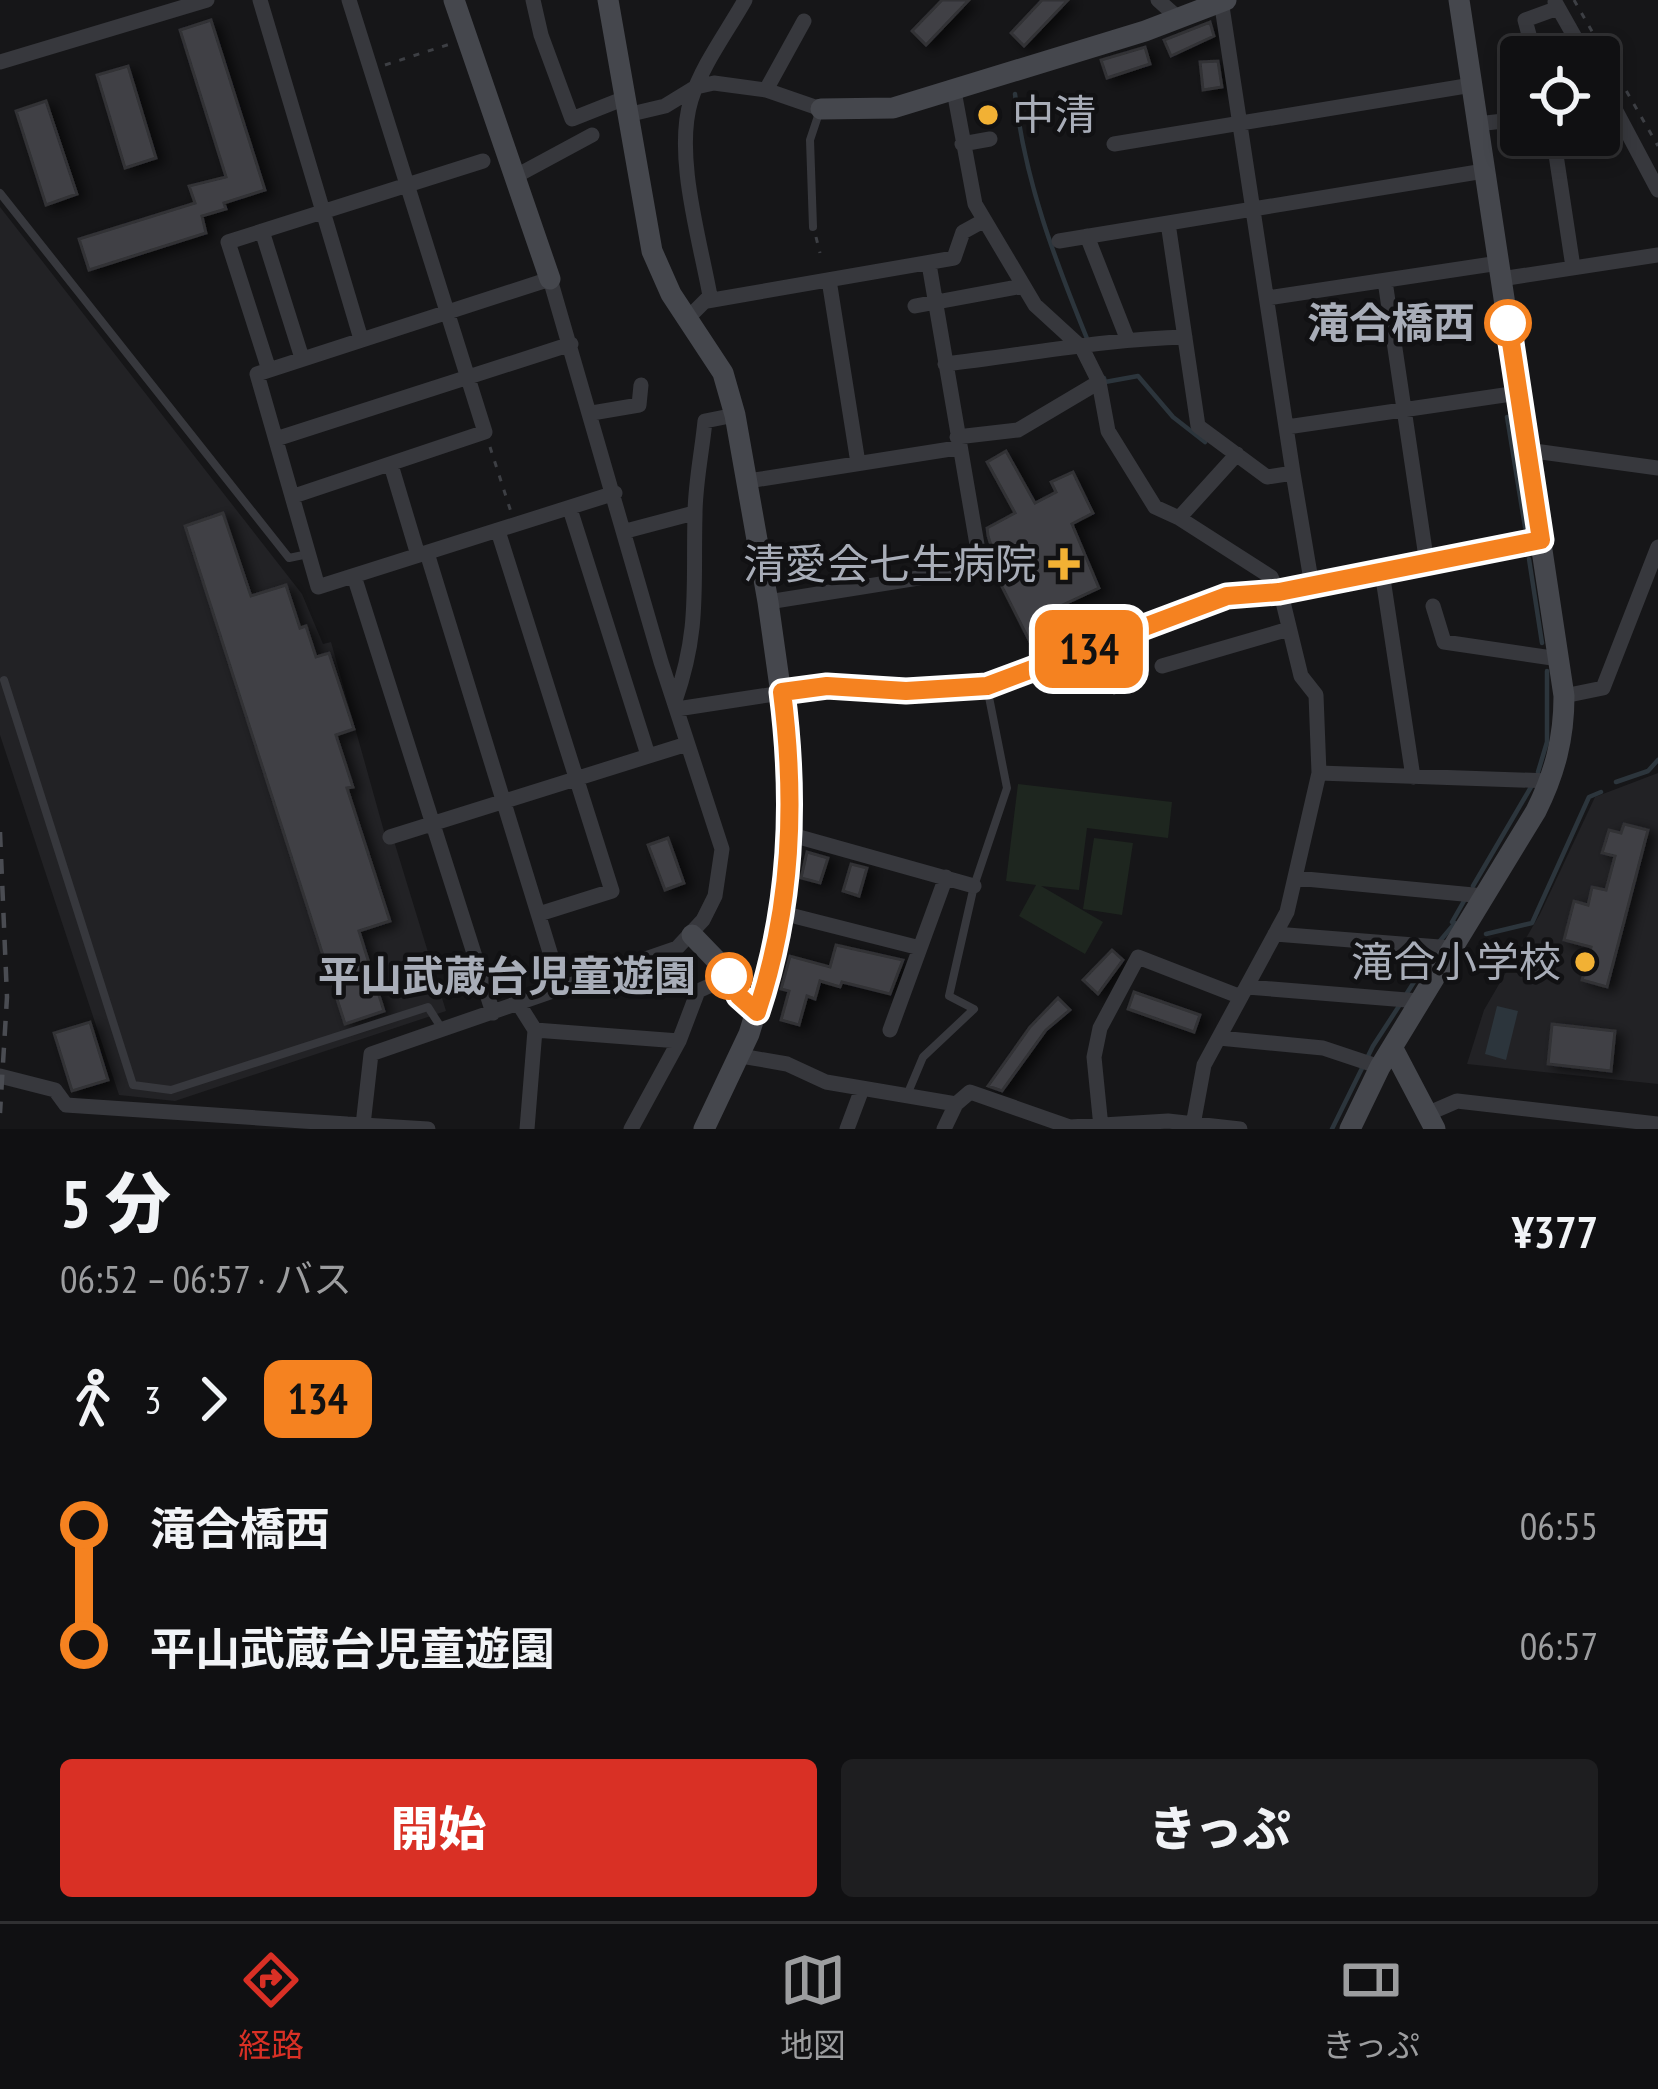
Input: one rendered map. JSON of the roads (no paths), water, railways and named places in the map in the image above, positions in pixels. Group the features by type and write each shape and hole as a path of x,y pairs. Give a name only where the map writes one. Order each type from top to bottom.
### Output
{"street":[{"path":"0,62 208,0"},
{"path":"260,0 362,339"},
{"path":"294,496 485,432 349,0"},
{"path":"352,1126 371,1054 666,954 692,935 715,896 722,849 571,344 454,0"},
{"path":"533,0 572,119 626,106 665,106 697,87 730,84 766,90 821,109 893,108 1145,31 1223,0 1312,586"},
{"path":"608,0 652,251 671,294 723,374 735,416 790,758 792,835 782,914 757,1012 704,1129"},
{"path":"707,301 686,158 687,114 745,0"},
{"path":"1158,0 1177,17"},
{"path":"1350,1129 1370,1064 1392,1047 1407,1000 1441,948 1484,896 1551,782 1563,733 1564,696 1459,0"},
{"path":"1529,36 1525,20 1562,3 1577,36"},
{"path":"766,90 804,21"},
{"path":"1114,144 1472,85"},
{"path":"954,91 975,204 1035,304 1082,348 1099,382 1108,431 1155,507 1271,577 1301,676 1316,695 1319,773 1287,912 1204,1065 1193,1125"},
{"path":"1478,124 1500,121"},
{"path":"1620,129 1658,190"},
{"path":"516,176 592,135"},
{"path":"962,144 989,139"},
{"path":"1555,156 1573,267"},
{"path":"269,370 228,242 483,161"},
{"path":"1059,241 1484,170"},
{"path":"688,317 707,301 954,258 963,232 983,221"},
{"path":"1168,224 1198,426 1267,477 1293,472"},
{"path":"262,231 302,358"},
{"path":"1087,236 1127,338"},
{"path":"1267,298 1385,281 1573,267 1658,255"},
{"path":"768,602 980,568 929,264"},
{"path":"550,279 256,374 318,587 615,493"},
{"path":"829,280 859,463"},
{"path":"1385,281 1427,564"},
{"path":"915,306 1023,286"},
{"path":"945,364 1127,338 1185,337"},
{"path":"276,439 571,344"},
{"path":"748,481 1018,430 1099,382"},
{"path":"592,413 640,405 641,385"},
{"path":"1287,427 1518,393"},
{"path":"676,705 697,590 694,513 706,421 735,416"},
{"path":"1527,449 1658,468"},
{"path":"1179,518 1237,454"},
{"path":"391,465 562,988"},
{"path":"570,509 648,755"},
{"path":"626,532 694,513"},
{"path":"507,528 612,891 539,914"},
{"path":"676,705 827,686 906,691 987,686 1227,596 1279,592 1541,540"},
{"path":"1564,696 1604,688 1658,547"},
{"path":"1382,572 1413,777"},
{"path":"354,576 493,1013"},
{"path":"1433,606 1444,642 1558,659"},
{"path":"1162,667 1289,629"},
{"path":"390,837 687,744"},
{"path":"1319,773 1551,782"},
{"path":"792,835 974,886"},
{"path":"890,1030 946,877"},
{"path":"1295,878 1484,896"},
{"path":"782,914 920,948"},
{"path":"1275,934 1441,948"},
{"path":"692,935 757,1012"},
{"path":"1109,1127 1094,1057 1100,1028 1138,957 1244,992 1407,1000"},
{"path":"632,1129 680,1041 698,992 729,976"},
{"path":"518,1003 535,1030 527,1129"},
{"path":"535,1030 680,1041"},
{"path":"1219,1038 1323,1048 1370,1064"},
{"path":"1392,1047 1430,1123 1457,1101 1638,1126 1658,1124"},
{"path":"741,1056 787,1064 826,1082 956,1104"},
{"path":"8,1078 55,1090 66,1105 428,1129"},
{"path":"848,1129 862,1089"},
{"path":"944,1129 956,1104 970,1092 1070,1127 1240,1129"}],"lane":[{"path":"813,227 810,140 821,109"},
{"path":"1,192 289,558 309,554"},
{"path":"4,680 133,1085 171,1090 428,1007 442,1030"},
{"path":"907,1096 923,1057 974,1009 949,996 974,886 1006,788 987,686"}],"waterway":[{"path":"1015,94 1034,189 1088,341"},
{"path":"1104,378 1105,382 1138,376 1173,417 1205,442"},
{"path":"1507,417 1525,527"},
{"path":"1529,559 1542,643"},
{"path":"1538,772 1547,742 1547,671"},
{"path":"1616,782 1648,771 1658,760"},
{"path":"1473,886 1531,787"},
{"path":"1486,934 1532,923 1589,797 1601,792"},
{"path":"1452,922 1464,901"},
{"path":"1439,942 1455,923"},
{"path":"1407,993 1433,952"},
{"path":"1332,1129 1373,1046 1401,1003"}],"railway":[{"path":"0,832 7,997 0,1113"}],"place":[{"name":"中清","path":"988,115"},
{"name":"滝合橋西","path":"1508,323"},
{"name":"清愛会七生病院","path":"1064,564"},
{"name":"滝合小学校","path":"1585,962"},
{"name":"平山武蔵台児童遊園","path":"729,976"}]}
